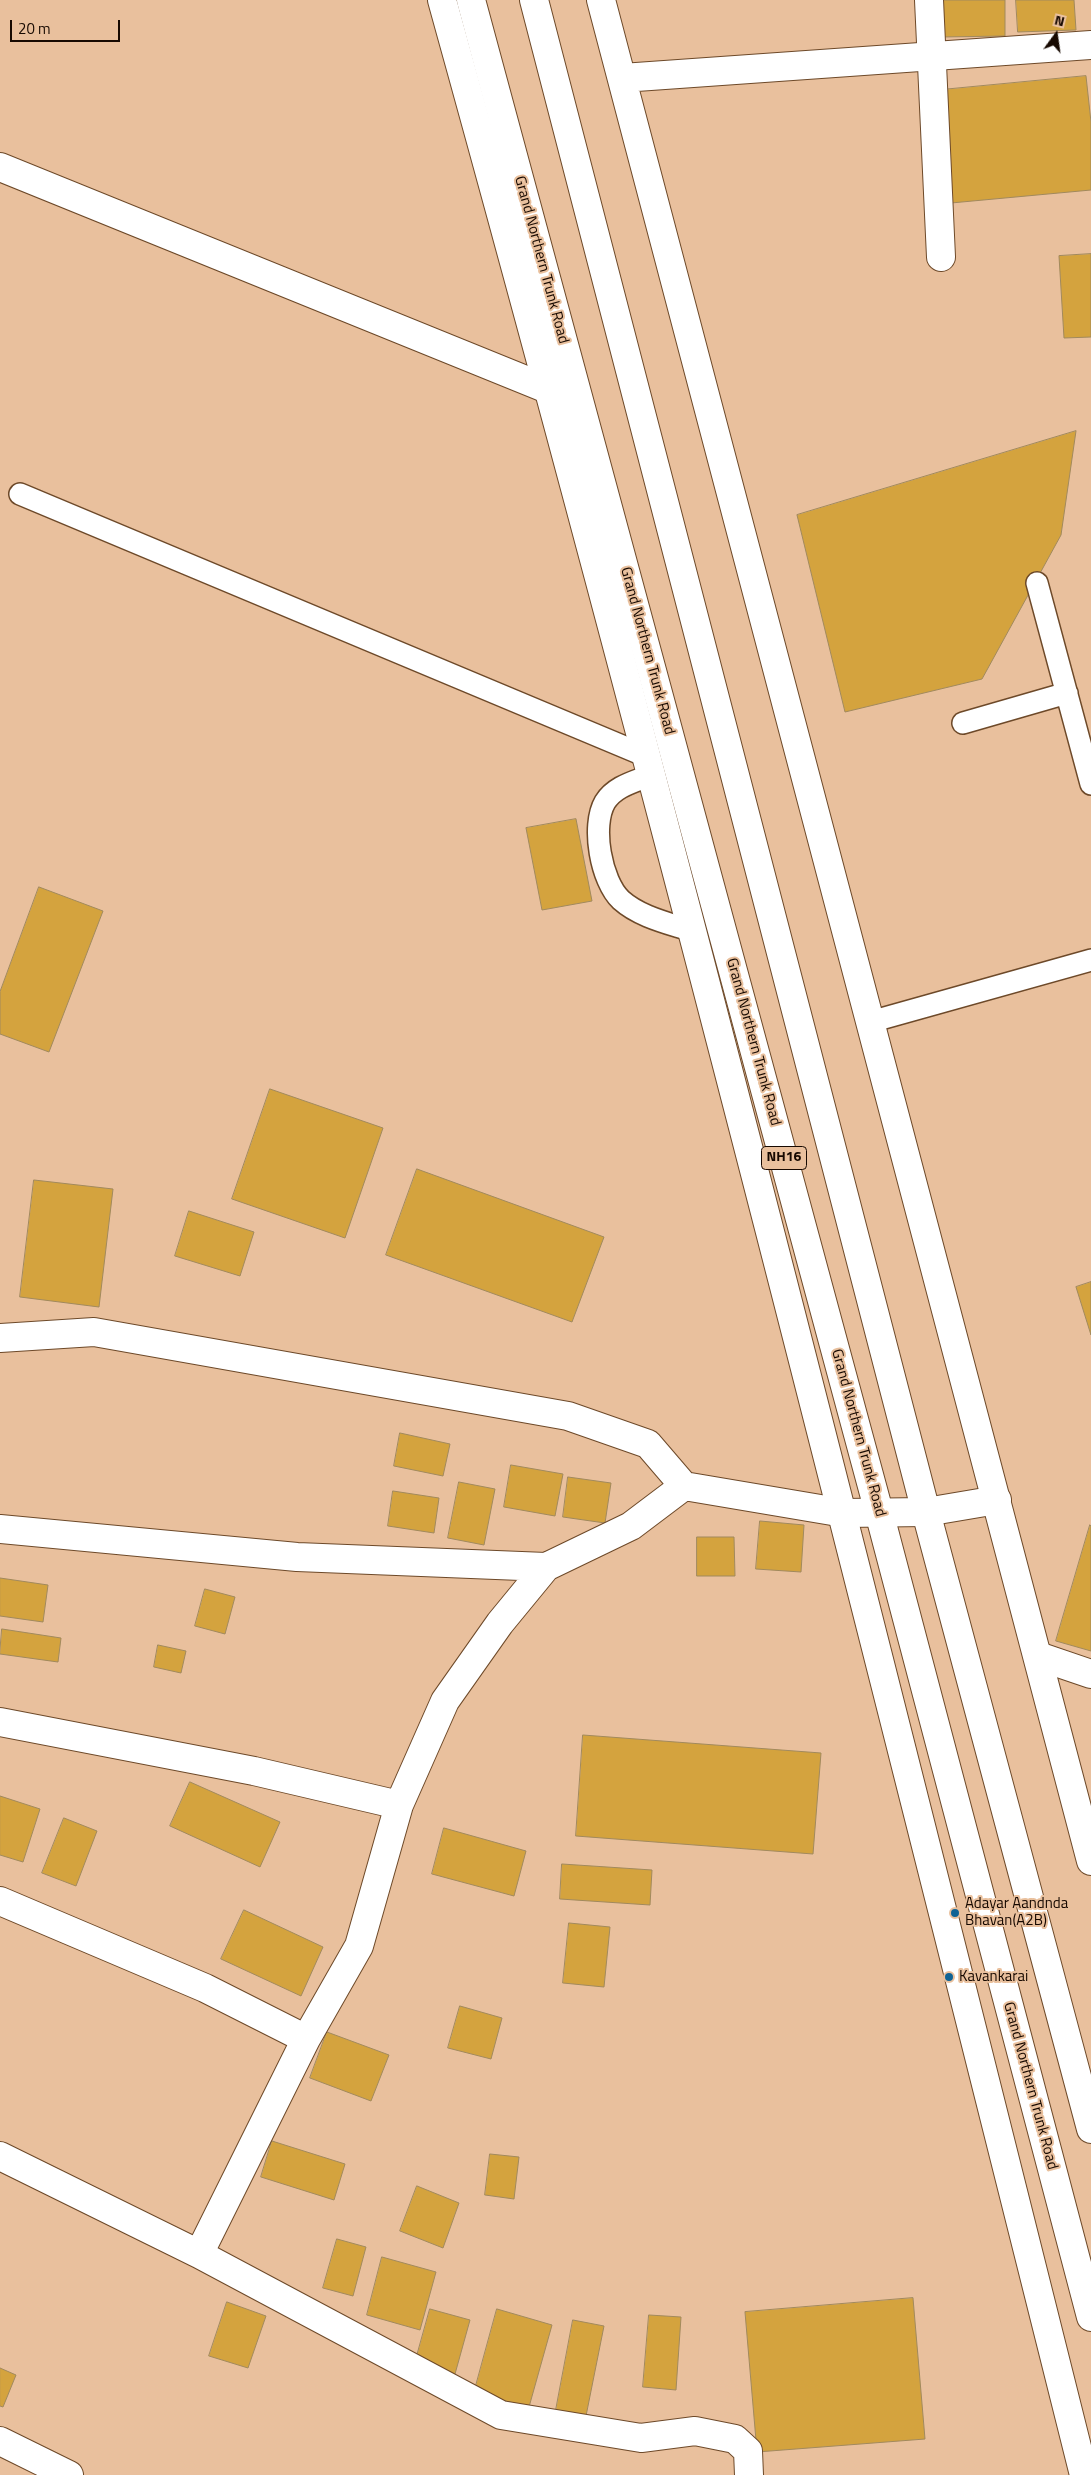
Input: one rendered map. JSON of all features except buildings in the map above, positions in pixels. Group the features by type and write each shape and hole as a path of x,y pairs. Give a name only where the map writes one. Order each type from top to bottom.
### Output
{"main road":[{"path":"442,0 550,390 844,1513 1084,2475"},
{"name":"Grand Northern Trunk Road","path":"471,0 880,1512 1091,2317"},
{"path":"534,0 926,1512 1091,2129"},
{"path":"601,0 1091,1861"},
{"path":"929,0 941,257"},
{"path":"622,78 1091,45"},
{"path":"0,167 550,390"},
{"path":"0,1338 94,1332 568,1416 648,1444 684,1486 844,1513 926,1512 997,1500"},
{"path":"199,2254 306,2039 359,1946 399,1805 444,1701 500,1623 546,1566 631,1526 684,1486"},
{"path":"0,1529 297,1557 546,1566"},
{"path":"1038,1656 1091,1674"},
{"path":"0,1722 254,1771 399,1805"},
{"path":"0,1901 205,1988 306,2039"},
{"path":"0,2156 199,2254 501,2415 641,2438 695,2431 735,2439 748,2451 749,2475"},
{"path":"0,2441 69,2475"}],"lane":[{"path":"20,494 648,765 618,788 605,802 599,820 599,836 606,880 620,899 638,912 692,931"},
{"path":"1037,583 1091,784"},
{"path":"963,723 1066,693"},
{"path":"870,1022 1091,960"}],"place":[{"name":"Adayar Aandnda Bhavan(A2B)","path":"955,1913"},
{"name":"Kavankarai","path":"949,1977"}]}
